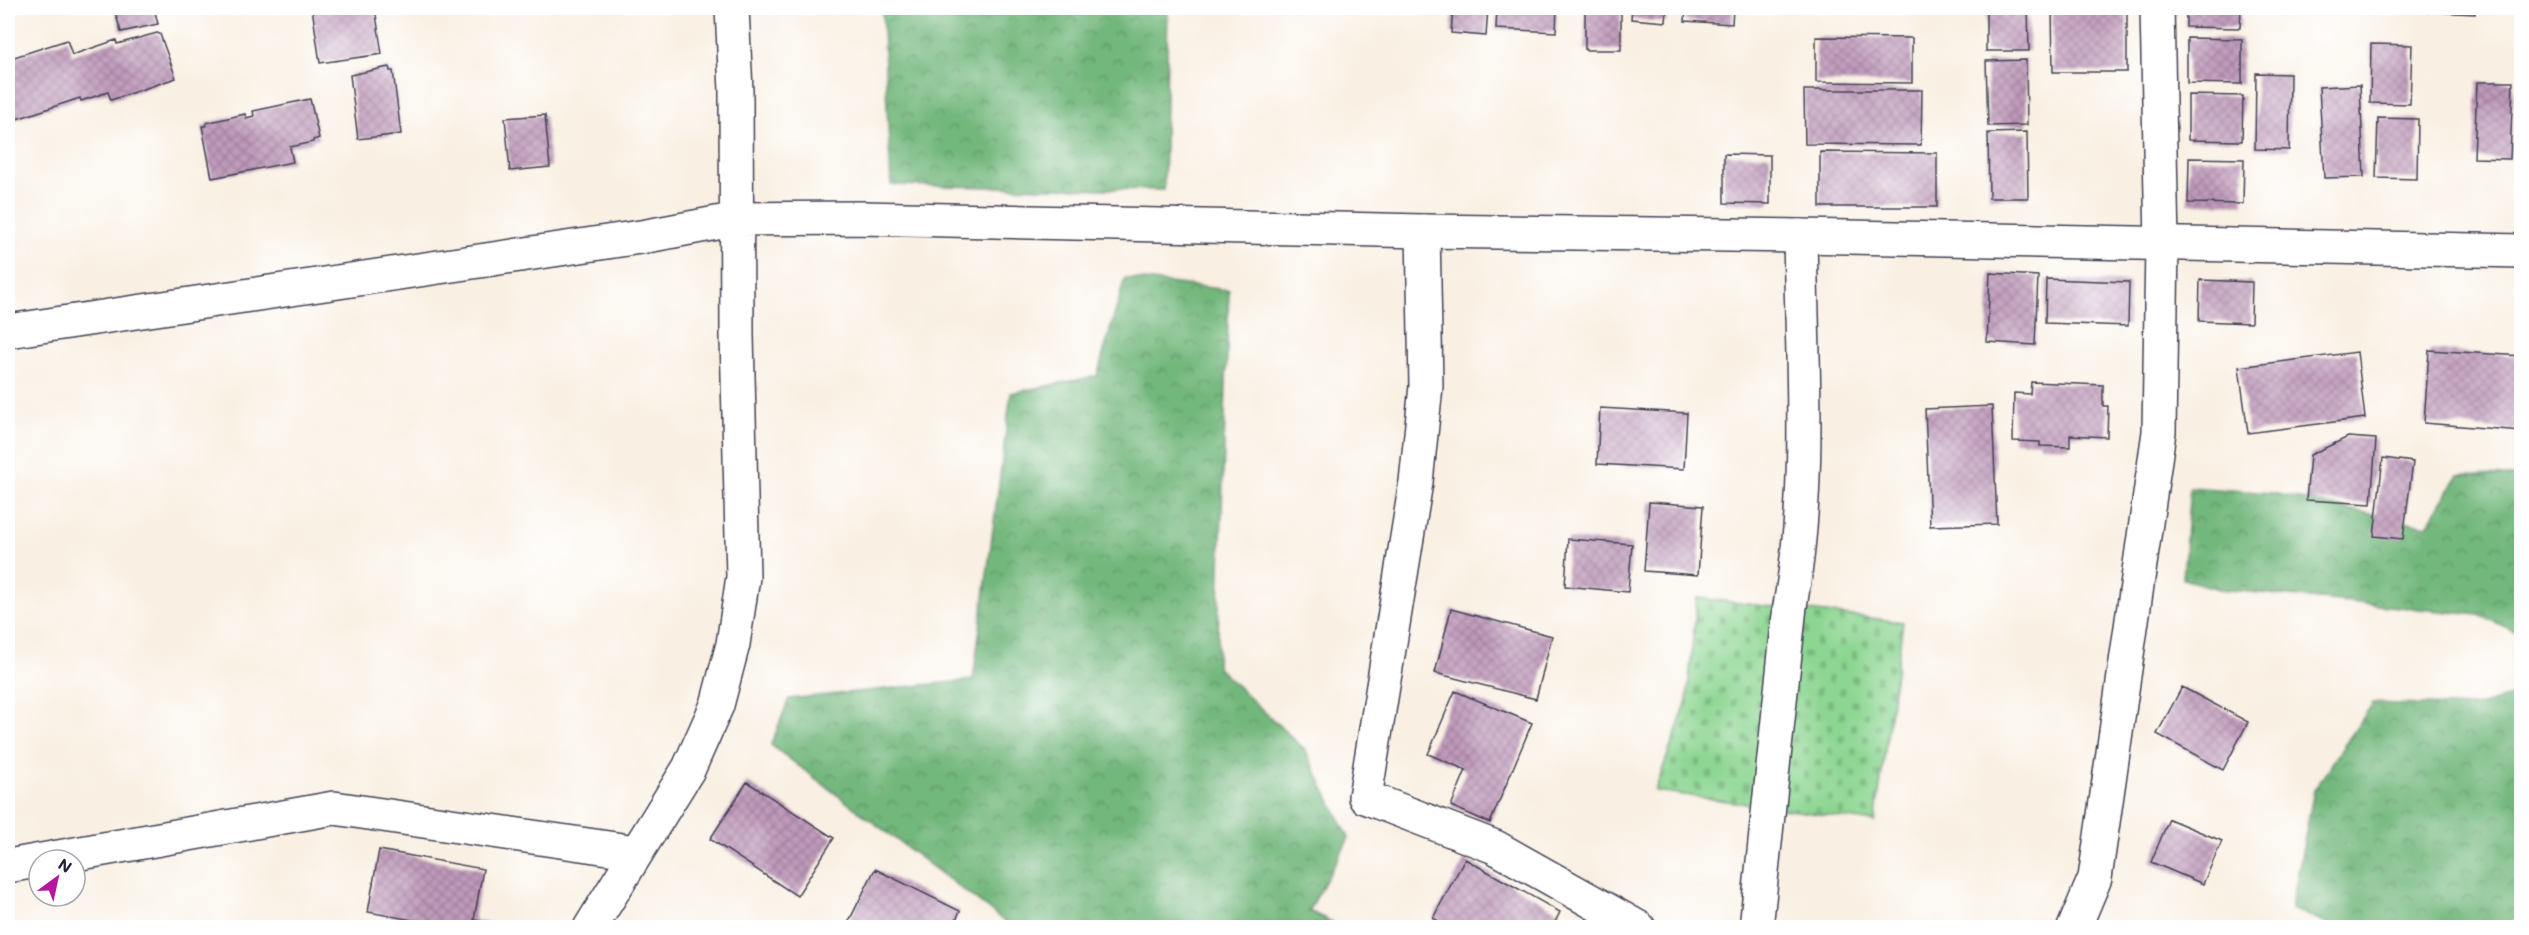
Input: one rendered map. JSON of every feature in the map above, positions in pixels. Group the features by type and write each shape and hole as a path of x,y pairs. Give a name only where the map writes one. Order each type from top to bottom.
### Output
{"street":[{"path":"590,927 689,768 717,705 733,644 743,577 737,336 738,219 732,8"},
{"path":"2074,927 2095,878 2159,432 2162,244 2157,8"},
{"path":"8,331 647,236 738,219 862,218 2522,252"},
{"path":"1423,231 1426,386 1418,472 1365,796 1495,847 1639,927"},
{"path":"1756,927 1790,606 1798,558 1804,449 1800,236"},
{"path":"8,866 334,808 636,852"}],"green space":[{"path":"882,8 1168,8 1164,190 891,185"},
{"path":"1125,278 1229,290 1217,667 1305,750 1349,838 1309,911 1342,927 1012,927 771,745 789,699 973,680 1011,393 1097,376"},
{"path":"2458,475 2521,476 2521,634 2479,615 2219,589 2183,579 2190,487 2272,493 2427,526"},
{"path":"1697,598 1903,622 1875,822 1655,791 1687,701"},
{"path":"2521,694 2521,915 2500,927 2338,927 2291,909 2314,790 2373,703 2474,707"}],"building":[{"path":"114,8 154,8 158,24 121,32"},
{"path":"312,8 375,8 382,54 320,63"},
{"path":"1453,8 1488,8 1486,36 1451,33"},
{"path":"1497,8 1557,8 1556,32 1496,29"},
{"path":"1585,8 1621,8 1621,50 1585,50"},
{"path":"1632,8 1667,8 1666,22 1631,19"},
{"path":"1686,8 1733,8 1732,24 1685,21"},
{"path":"1986,8 2028,8 2029,51 1986,51"},
{"path":"2127,8 2127,72 2053,72 2052,9"},
{"path":"2186,8 2241,8 2240,28 2186,27"},
{"path":"2361,8 2361,11 2320,9"},
{"path":"2418,8 2475,8 2475,14 2418,11"},
{"path":"160,34 176,78 111,100 108,92 81,101 80,98 8,122 8,59 67,40 72,55 116,40 117,44"},
{"path":"1816,37 1912,38 1912,83 1816,82"},
{"path":"2187,38 2242,39 2242,84 2187,83"},
{"path":"2371,44 2412,45 2410,104 2370,103"},
{"path":"2026,60 2027,125 1988,126 1986,61"},
{"path":"389,67 390,71 393,71 401,134 358,139 350,75"},
{"path":"2256,73 2290,74 2289,150 2255,149"},
{"path":"2477,82 2513,82 2510,159 2474,158"},
{"path":"2360,85 2364,177 2324,178 2319,87"},
{"path":"1804,90 1922,90 1921,145 1805,144"},
{"path":"2188,95 2243,96 2242,141 2188,140"},
{"path":"310,99 319,138 313,142 290,147 293,162 212,178 202,126 206,126 206,123 245,114 246,118 254,116 253,111"},
{"path":"545,115 550,167 510,171 505,118"},
{"path":"2378,118 2418,119 2417,179 2376,178"},
{"path":"2027,132 2028,198 1989,198 1988,133"},
{"path":"1820,152 1937,153 1937,207 1820,207"},
{"path":"1724,154 1770,155 1770,204 1724,203"},
{"path":"2189,158 2244,159 2243,204 2188,203"},
{"path":"1990,273 2038,276 2035,345 1987,342"},
{"path":"2046,279 2129,282 2128,326 2045,323"},
{"path":"2200,280 2252,282 2251,323 2199,321"},
{"path":"2429,350 2522,356 2522,431 2424,423"},
{"path":"2357,352 2365,418 2248,433 2239,367"},
{"path":"2031,382 2103,385 2103,406 2108,406 2107,437 2070,435 2070,447 2040,446 2040,442 2013,441 2014,393 2030,394"},
{"path":"1992,406 1997,524 1930,526 1925,409"},
{"path":"1600,408 1687,413 1684,469 1597,464"},
{"path":"2348,437 2376,439 2371,504 2306,500 2310,455"},
{"path":"2383,458 2413,462 2403,539 2374,536"},
{"path":"1649,502 1703,506 1698,575 1644,571"},
{"path":"1568,539 1632,544 1628,592 1565,586"},
{"path":"1451,609 1552,636 1536,699 1435,673"},
{"path":"2182,687 2248,722 2223,770 2157,734"},
{"path":"1455,691 1532,723 1490,823 1451,806 1466,770 1428,754"},
{"path":"747,782 834,838 797,896 710,839"},
{"path":"2169,819 2222,841 2203,884 2151,862"},
{"path":"379,850 483,869 474,920 513,928 456,928 368,912"},
{"path":"1465,859 1560,912 1552,928 1450,928 1433,918"},
{"path":"875,869 960,911 952,928 857,928 848,923"}]}
